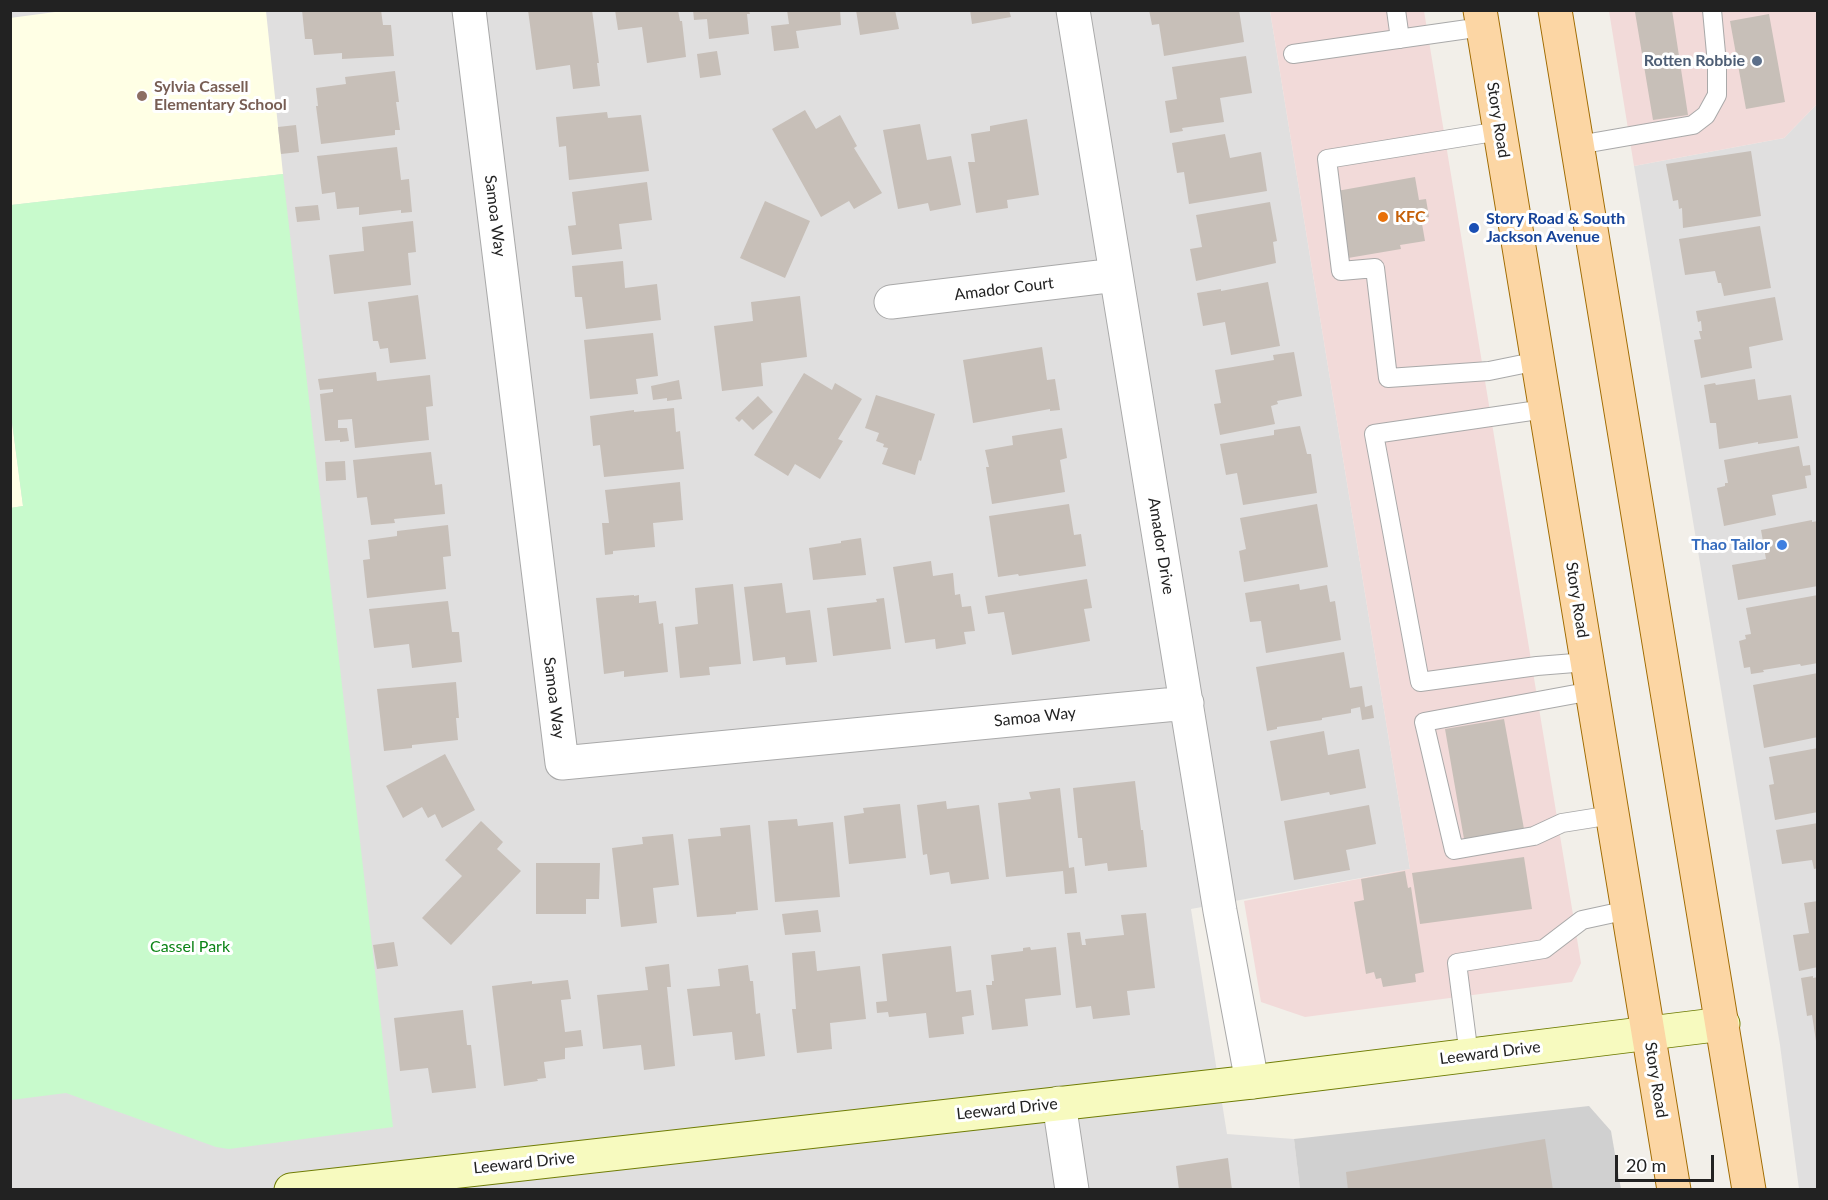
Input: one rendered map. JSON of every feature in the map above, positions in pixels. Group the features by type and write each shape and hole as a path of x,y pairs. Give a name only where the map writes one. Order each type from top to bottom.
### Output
{"main road":[{"path":"1555,10 1749,1190"},
{"name":"Story Road","path":"1481,19 1674,1190"}],"street":[{"name":"Samoa Way","path":"469,10 562,763 1187,703"},
{"name":"Amador Drive","path":"1073,10 1220,910 1252,1082"},
{"name":"Amador Court","path":"891,302 1116,275"},
{"name":"Leeward Drive","path":"291,1190 453,1180 1059,1103 1252,1082 1723,1024"},
{"path":"1059,1103 1072,1190"}],"lane":[{"path":"1396,10 1400,39"},
{"path":"1578,146 1693,125 1706,114 1717,95 1717,64 1712,10"},
{"path":"1293,54 1400,39 1481,19"},
{"path":"1500,131 1327,159 1341,271 1375,268 1388,378 1489,371 1538,361"},
{"path":"1545,409 1374,434 1420,682 1537,666 1589,676"},
{"path":"1589,676 1424,722 1454,850 1534,836 1562,823 1612,815"},
{"path":"1469,1056 1457,963 1544,949 1582,920 1628,910"}],"shaded area":[{"name":"Sylvia Cassell Elementary School","path":"70,10 266,11 283,174 11,205 10,18"},
{"path":"10,11 1270,11 1410,869 1191,909 1227,1134 1294,1139 1300,1189 11,1189"},
{"path":"1270,11 1424,11 1581,963 1572,982 1305,1017 1261,1002 1244,901 1410,869"},
{"path":"1609,11 1817,11 1817,104 1784,138 1634,166"},
{"path":"1817,104 1817,1189 1799,1189 1780,1045 1634,166 1784,138"},
{"path":"10,407 23,506 11,508 10,508"},
{"path":"1589,1106 1611,1131 1621,1189 1300,1189 1294,1139"}],"green space":[{"name":"Cassel Park","path":"283,174 393,1127 229,1149 216,1147 66,1093 11,1100 10,508 23,506 10,407 11,205"}],"building":[{"path":"302,10 381,10 383,25 391,25 394,56 342,59 342,53 314,55 312,39 305,39"},
{"path":"528,10 592,10 600,86 573,89 570,65 536,70"},
{"path":"615,10 678,10 680,21 682,21 686,57 647,63 642,27 618,30"},
{"path":"693,10 749,10 750,14 747,14 749,34 709,39 707,19 694,20"},
{"path":"787,10 840,10 841,25 796,31 799,48 774,51 771,26 789,24"},
{"path":"856,10 895,10 899,29 860,35"},
{"path":"970,10 1009,10 1011,17 972,24"},
{"path":"1149,10 1239,10 1244,42 1164,56 1159,24 1152,25"},
{"path":"1672,10 1688,115 1653,120 1635,12"},
{"name":"Rotten Robbie","path":"1769,14 1785,102 1746,109 1730,21"},
{"path":"717,51 721,75 700,78 697,54"},
{"path":"1246,56 1252,93 1220,98 1224,122 1182,128 1183,131 1170,133 1165,101 1177,99 1172,67"},
{"path":"395,71 400,130 395,130 395,135 321,144 316,88 346,84 345,77"},
{"path":"805,110 816,129 840,115 857,146 854,148 882,193 854,209 849,201 821,217 772,129"},
{"path":"607,112 608,118 641,115 649,171 569,180 566,146 559,147 556,117"},
{"path":"1027,119 1039,195 1007,200 1008,208 976,213 968,162 975,162 971,134 990,131 990,126"},
{"path":"920,124 927,160 951,156 961,205 930,211 928,203 898,209 883,130"},
{"path":"296,125 299,152 281,154 278,127"},
{"path":"1225,134 1230,158 1261,152 1267,191 1189,204 1184,172 1177,173 1172,143"},
{"path":"397,147 401,180 409,179 412,212 401,213 401,210 359,215 359,207 337,209 335,192 322,194 317,156"},
{"path":"1751,151 1761,216 1683,228 1682,208 1679,209 1678,200 1673,201 1666,164"},
{"name":"KFC","path":"1415,177 1419,200 1426,199 1429,217 1421,218 1425,241 1400,245 1401,249 1348,258 1337,191"},
{"path":"647,182 652,220 619,224 622,249 572,255 568,226 576,225 572,192"},
{"path":"765,201 810,221 785,278 740,258"},
{"path":"1270,202 1277,241 1273,242 1276,263 1196,281 1190,249 1202,247 1196,215"},
{"path":"318,205 320,220 297,222 295,207"},
{"path":"413,221 416,252 408,253 411,285 334,294 329,255 364,251 362,227"},
{"path":"1760,226 1771,288 1724,296 1715,271 1685,275 1679,239"},
{"path":"623,261 625,288 657,284 661,320 586,329 582,297 575,297 572,266"},
{"path":"1268,282 1280,346 1231,355 1225,322 1203,326 1197,293"},
{"path":"418,295 426,359 390,363 388,348 380,349 378,341 373,341 368,302"},
{"path":"800,296 807,357 761,363 763,386 722,391 714,326 753,321 751,302"},
{"path":"1775,297 1783,340 1749,347 1752,368 1701,378 1694,340 1701,339 1699,331 1702,331 1701,321 1698,322 1696,311"},
{"path":"653,333 658,376 636,379 638,394 590,399 584,340"},
{"path":"1042,347 1047,380 1055,379 1060,410 1050,411 1050,409 973,423 963,360"},
{"path":"1294,352 1302,396 1277,401 1278,404 1271,406 1275,424 1220,435 1214,404 1221,403 1215,370 1274,360 1273,355"},
{"path":"376,372 377,381 430,375 433,406 426,407 429,440 355,448 352,419 338,420 338,428 347,428 349,441 325,441 320,394 333,392 333,389 320,390 318,379"},
{"path":"804,373 832,390 835,383 862,399 838,439 843,441 820,479 795,464 788,476 754,455"},
{"path":"1755,379 1758,400 1791,395 1798,438 1719,449 1716,423 1710,423 1704,385"},
{"path":"679,380 682,399 653,400 651,386"},
{"path":"876,395 935,414 915,475 882,464 888,448 876,441 879,433 865,428"},
{"path":"758,396 773,412 753,430 742,419 739,422 735,418"},
{"path":"674,408 676,432 680,431 684,469 604,477 600,445 593,446 590,416 634,410 634,412"},
{"path":"1300,426 1307,454 1311,454 1317,493 1243,505 1237,473 1226,475 1220,444 1274,435 1274,430"},
{"path":"1062,428 1067,458 1060,460 1065,492 992,504 985,450 1013,445 1012,436"},
{"path":"1799,446 1803,466 1810,465 1811,475 1805,476 1807,488 1772,495 1776,515 1724,526 1717,488 1728,483 1724,460"},
{"path":"431,452 435,485 442,484 445,514 394,519 395,523 371,525 367,497 357,498 353,460"},
{"path":"345,461 346,480 326,481 325,462"},
{"path":"680,482 683,520 653,523 655,547 613,551 613,554 605,555 602,523 609,523 605,490"},
{"path":"1069,504 1074,535 1081,534 1086,566 998,577 989,516"},
{"path":"1317,504 1328,567 1244,582 1239,551 1246,549 1240,518"},
{"path":"1812,520 1812,522 1818,521 1818,586 1738,600 1732,565 1766,559 1761,530"},
{"path":"448,525 451,556 443,557 446,589 367,598 363,560 370,559 368,540 397,536 397,531"},
{"path":"861,538 866,575 813,580 809,548"},
{"path":"931,561 933,576 953,573 955,595 960,594 962,607 971,606 975,631 964,632 966,644 936,649 935,639 905,643 893,567"},
{"path":"1087,579 1092,608 1084,609 1090,641 1012,655 1004,612 988,614 985,596"},
{"path":"782,583 786,613 810,610 817,662 786,665 785,657 753,661 744,587"},
{"path":"733,584 741,664 709,667 710,675 680,678 675,627 698,624 695,588"},
{"path":"1299,584 1300,590 1327,585 1330,602 1335,601 1341,640 1266,653 1261,621 1250,622 1245,593"},
{"path":"639,595 639,603 656,601 659,624 663,623 668,672 624,677 624,671 604,674 596,598"},
{"path":"1818,595 1818,663 1763,670 1764,672 1751,674 1750,667 1744,668 1739,641 1746,639 1745,635 1751,634 1746,608"},
{"path":"884,598 891,649 833,656 827,608 877,602 876,599"},
{"path":"448,601 452,632 459,632 462,662 412,668 409,644 374,648 369,609"},
{"path":"1344,652 1350,688 1362,686 1365,707 1372,705 1374,718 1362,720 1360,707 1351,709 1351,713 1277,727 1277,729 1267,731 1256,667"},
{"path":"1818,673 1818,737 1764,748 1753,685"},
{"path":"456,682 458,740 412,745 412,748 384,751 377,689"},
{"path":"1504,719 1524,829 1464,839 1445,729"},
{"path":"1324,731 1328,755 1359,749 1366,788 1281,801 1270,741"},
{"path":"1818,748 1818,812 1775,820 1769,785 1774,784 1769,757"},
{"path":"445,754 475,810 442,828 435,814 428,818 422,807 403,818 386,786"},
{"path":"1135,781 1147,867 1108,871 1107,863 1085,866 1082,838 1078,838 1073,788"},
{"path":"1060,788 1069,868 1074,867 1077,893 1065,894 1063,871 1006,877 998,803 1031,799 1029,792"},
{"path":"946,801 947,809 979,805 989,879 951,884 949,872 930,875 927,854 923,855 917,805"},
{"path":"900,804 906,858 849,864 844,816 864,813 863,808"},
{"path":"1369,805 1376,844 1346,850 1350,870 1294,880 1284,821"},
{"path":"797,819 798,826 833,822 840,897 775,902 768,821"},
{"path":"481,821 503,842 497,849 521,871 451,945 422,918 462,876 445,860"},
{"path":"1818,823 1818,868 1814,869 1812,860 1782,864 1776,830"},
{"path":"750,825 758,910 697,917 688,839 721,836 720,828"},
{"path":"673,834 679,885 653,888 657,923 621,927 612,848 643,844 642,837"},
{"path":"1524,857 1532,909 1420,924 1412,873"},
{"path":"536,863 600,863 599,899 586,899 586,914 536,914"},
{"path":"1405,871 1408,888 1411,887 1424,972 1415,974 1416,982 1383,987 1381,978 1376,979 1374,972 1366,974 1354,902 1364,900 1361,879"},
{"path":"1818,901 1818,967 1799,971 1793,935 1809,933 1804,903"},
{"path":"818,910 821,932 785,935 782,914"},
{"path":"1146,913 1155,988 1127,991 1130,1015 1093,1019 1091,1006 1076,1008 1067,933 1080,932 1082,945 1086,945 1085,939 1124,935 1121,915"},
{"path":"394,942 398,966 377,969 373,945"},
{"path":"951,946 956,992 971,990 974,1015 962,1017 964,1034 929,1038 926,1013 889,1017 888,1012 877,1013 876,1002 887,1001 882,954"},
{"path":"1030,947 1031,950 1056,947 1061,995 1025,999 1028,1026 992,1030 986,985 992,985 994,981 991,955 1023,951 1023,948"},
{"path":"815,951 817,971 860,966 866,1019 830,1023 832,1049 797,1053 792,1009 796,1009 792,953"},
{"path":"669,964 671,987 667,987 675,1066 644,1070 641,1045 603,1049 597,995 648,990 645,967"},
{"path":"748,965 750,981 753,981 756,1014 760,1013 765,1056 735,1060 732,1032 693,1036 687,989 720,986 718,969"},
{"path":"1813,976 1813,978 1818,977 1816,1041 1812,1015 1807,1016 1801,978"},
{"path":"568,980 571,999 561,1000 565,1032 581,1030 583,1046 565,1048 565,1059 544,1062 546,1078 504,1086 492,986 532,981 532,984"},
{"path":"463,1010 467,1045 471,1045 476,1088 432,1093 428,1068 400,1071 394,1018"},
{"path":"1545,1139 1553,1190 1348,1190 1346,1172"},
{"path":"1228,1158 1232,1190 1179,1190 1176,1166"}],"place":[{"name":"Rotten Robbie","path":"1757,61"},
{"name":"Sylvia Cassell Elementary School","path":"142,96"},
{"name":"KFC","path":"1383,217"},
{"name":"Story Road & South Jackson Avenue","path":"1474,228"},
{"name":"Thao Tailor","path":"1782,545"}]}
